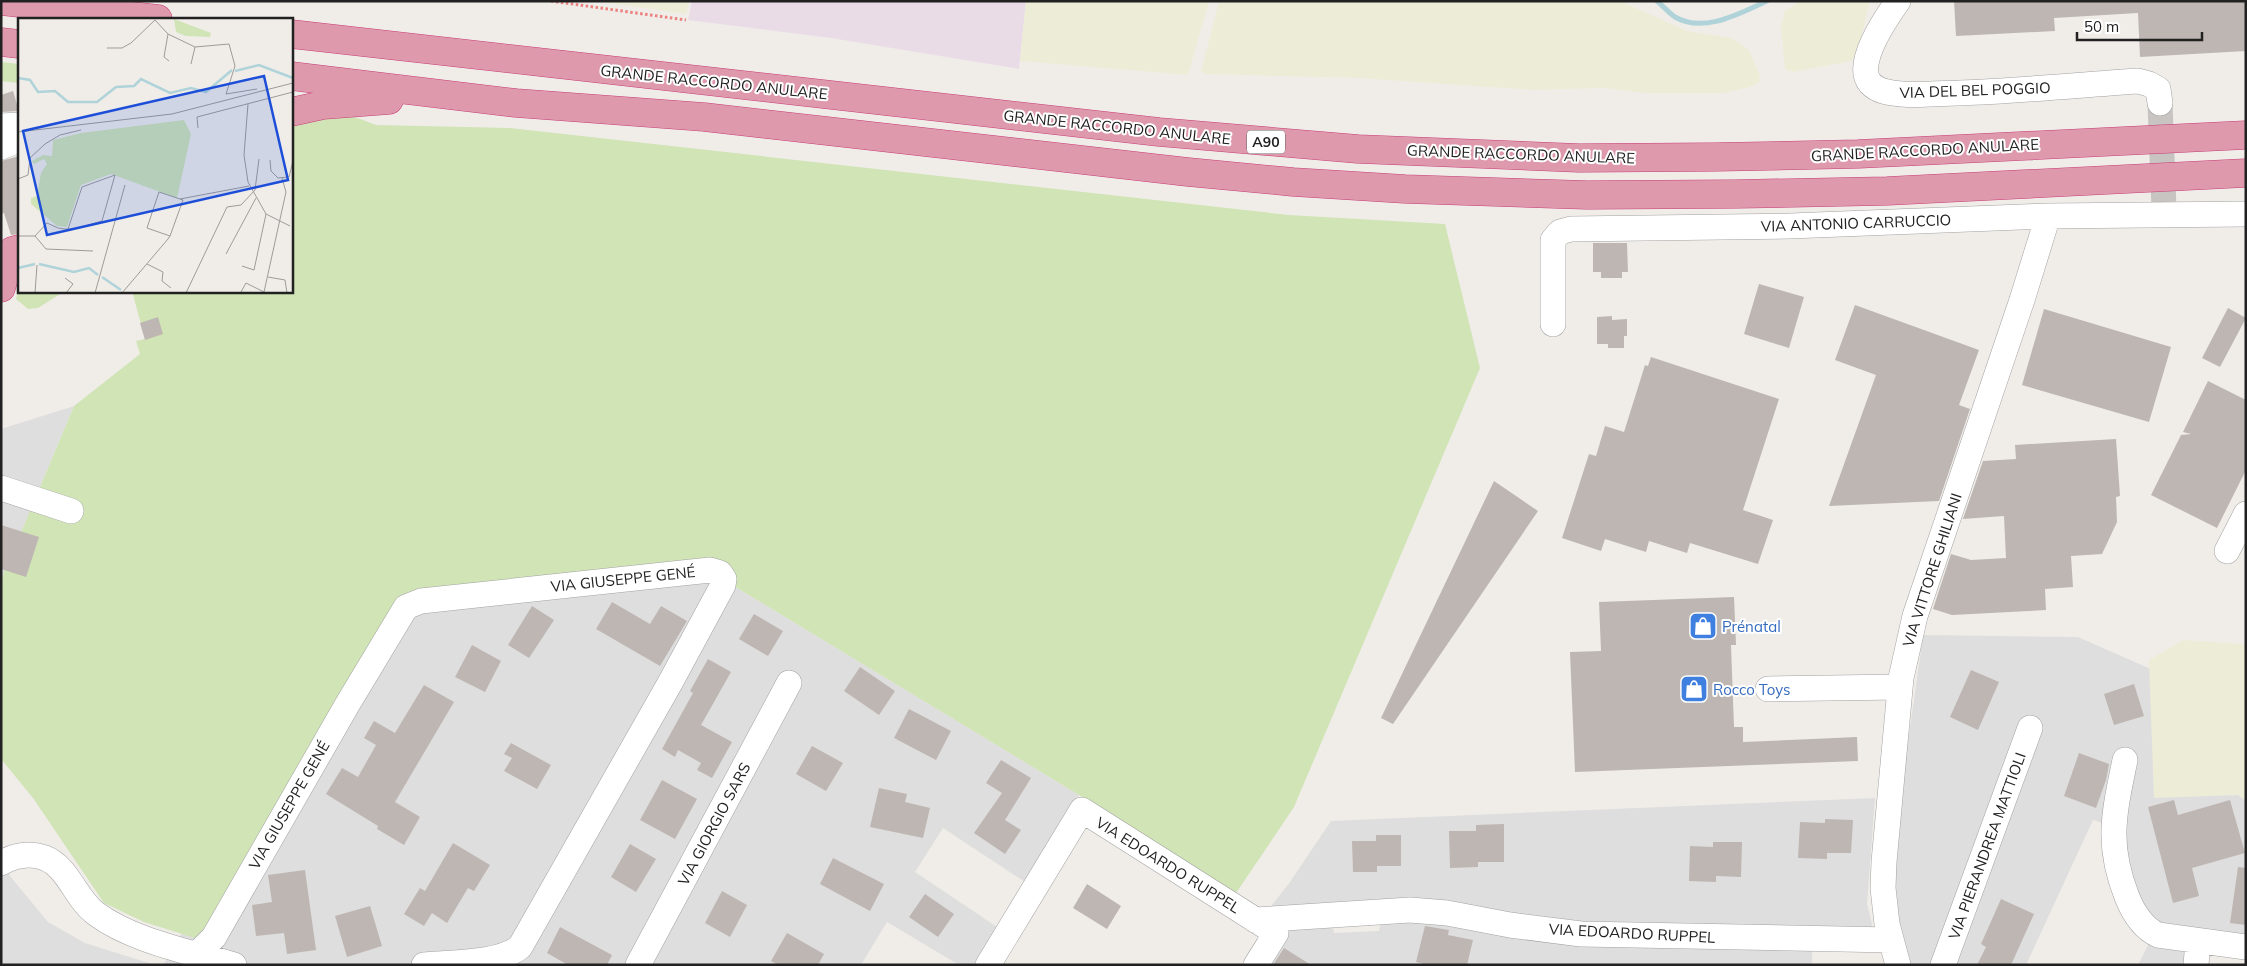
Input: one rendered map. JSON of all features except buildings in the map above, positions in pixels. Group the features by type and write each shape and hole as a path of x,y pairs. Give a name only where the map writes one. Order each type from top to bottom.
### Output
{"highway":[{"path":"2,1 149,18"},
{"name":"GRANDE RACCORDO ANULARE","path":"292,34 1150,131 1358,149 1579,158 1734,157 1858,154 2246,135"},
{"path":"1,42 18,44"},
{"path":"292,76 516,103 713,118 1091,162 1274,180 1496,192 1656,195 1868,191 2246,173"},
{"path":"292,112 323,105 382,100 516,103"},
{"path":"1,288 11,253"}],"street":[{"name":"VIA DEL BEL POGGIO","path":"1898,1 1886,17 1865,64 1867,78 1871,84 1884,91 1905,94 1988,92 2138,81 2158,89 2160,103"},
{"path":"1,126 18,125"},
{"path":"1,147 18,140"},
{"name":"VIA ANTONIO CARRUCCIO","path":"1554,324 1552,246 1556,236 1566,230 1790,226 2164,212 2246,214"},
{"name":"VIA VITTORE GHILIANI","path":"1898,965 1884,906 1884,862 1903,668 1915,616 2022,300 2048,216"},
{"path":"1,488 71,511"},
{"path":"2227,551 2246,514"},
{"name":"VIA GIUSEPPE GENÉ","path":"198,954 214,936 347,705 406,607 421,601 710,570 720,573 724,579 723,585 670,683 520,947 513,952 494,958 424,965"},
{"name":"VIA GIORGIO SARS","path":"638,965 789,682"},
{"path":"1768,689 1900,687"},
{"name":"VIA PIERANDREA MATTIOLI","path":"1943,965 2030,728"},
{"path":"2125,760 2115,813 2114,856 2127,896 2135,913 2150,930 2197,953 2246,947"},
{"name":"VIA EDOARDO RUPPEL","path":"988,965 1082,810 1276,934 1256,965"},
{"path":"1,864 20,855 36,855 50,860 61,871 88,907 102,918 131,932 234,965"},
{"name":"VIA EDOARDO RUPPEL","path":"1254,920 1410,910 1581,934 1891,940"}],"path":[{"path":"551,1 686,20"}],"shaded area":[{"path":"692,1 1026,1 1019,69 831,38 688,20"},
{"path":"74,406 1,580 1,429"},
{"path":"691,560 1079,795 1028,884 943,828 915,872 997,927 974,965 959,965 887,922 861,965 163,965 371,613"},
{"path":"1923,635 2078,637 2246,711 2246,936 2158,927 2148,916 2134,882 2119,828 2093,820 2026,965 1909,965 1894,905 1900,800"},
{"path":"1875,798 1867,904 1873,928 1264,915 1290,882 1331,821"},
{"path":"1,854 10,876 48,922 85,943 155,965 1,965"},
{"path":"1381,916 1812,947 1812,965 1270,965 1292,926 1332,921 1334,933 1379,931"},
{"path":"2151,939 2193,945 2191,965 2138,965"}],"green space":[{"path":"595,1 689,1 686,14"},
{"path":"1026,1 1209,1 1188,75 1020,61"},
{"path":"1219,1 1620,1 1687,31 1732,38 1749,50 1760,76 1759,82 1753,86 1725,93 1645,93 1603,88 1533,90 1358,78 1207,74 1201,72"},
{"path":"1800,1 1870,1 1859,46 1852,61 1793,72 1785,69 1781,27 1785,11"},
{"path":"1,62 18,64 18,83 1,81"},
{"path":"323,105 376,125 510,128 1289,215 1445,224 1480,368 1294,807 1228,905 1079,795 691,560 408,592 198,939 144,922 104,903 33,798 1,759 1,580 74,406 140,354 136,341 145,339 132,292 292,292 292,120"},
{"path":"18,291 63,292 38,308 28,309 16,299"},
{"path":"2183,640 2243,644 2246,646 2246,801 2238,795 2154,798 2149,660"}],"waterway":[{"path":"1657,1 1675,17 1686,22 1698,23 1722,20 1767,1"}],"tunnel":[{"path":"2160,103 2164,209"}],"place":[{"name":"Prénatal","path":"1703,626"},
{"name":"Rocco Toys","path":"1694,689"}]}
